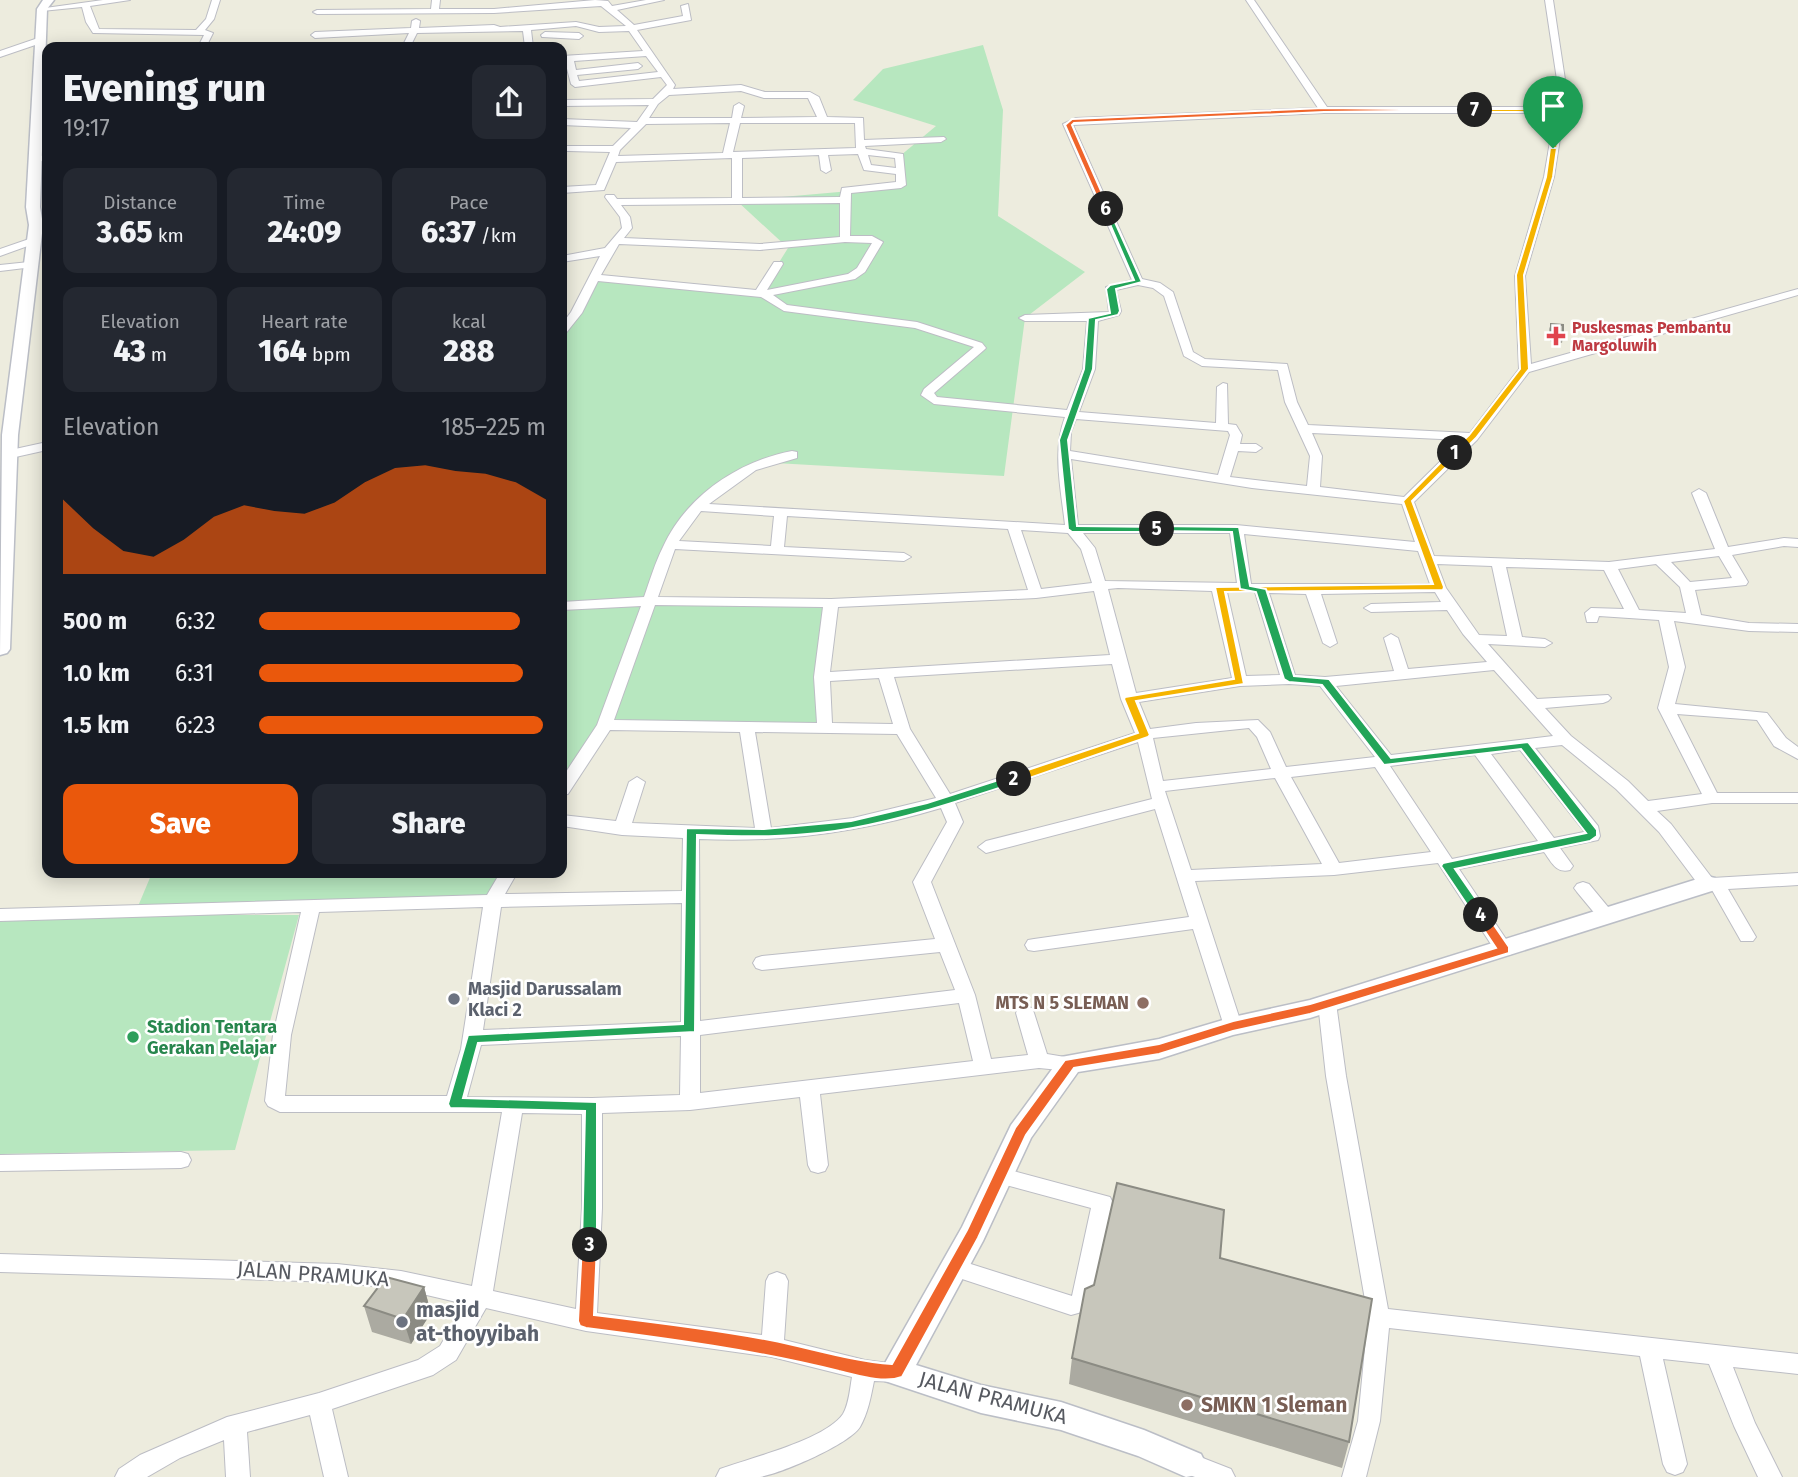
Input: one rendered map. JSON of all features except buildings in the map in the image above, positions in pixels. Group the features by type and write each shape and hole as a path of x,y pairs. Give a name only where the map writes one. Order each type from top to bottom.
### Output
{"main road":[{"path":"0,649 10,435 32,241 42,224 33,207 41,158 41,40 45,5"},
{"path":"896,1372 955,1268 1020,1132 1070,1064 1159,1049 1233,1026 1310,1009 1712,884"},
{"name":"JALAN PRAMUKA","path":"896,1372 981,1399 1061,1416 1144,1444 1191,1471"}],"street":[{"path":"45,5 86,5 126,0"},
{"path":"200,31 210,19 216,0"},
{"path":"435,11 436,0"},
{"path":"494,27 495,0"},
{"path":"317,12 494,11 660,0"},
{"path":"1250,0 1324,110"},
{"path":"1525,369 1520,275 1549,177 1563,93 1549,0"},
{"path":"313,42 317,1"},
{"path":"600,188 614,154 671,85 633,28 604,4"},
{"path":"86,5 90,22 96,31 200,31 210,34 205,42"},
{"path":"528,32 576,24 600,30 633,28 688,18 685,6"},
{"path":"408,42 415,29 416,11"},
{"path":"315,35 494,27 498,30 579,36"},
{"path":"143,42 151,30"},
{"path":"528,32 529,42"},
{"path":"0,54 41,40"},
{"path":"567,59 649,53"},
{"path":"567,63 575,84 663,74"},
{"path":"571,72 656,65"},
{"path":"667,92 741,88 762,108 822,120 860,120 859,147 870,169 901,171"},
{"path":"567,122 737,121 762,108 813,96 822,120"},
{"path":"567,103 655,102"},
{"path":"737,201 732,157 739,106"},
{"path":"1138,282 1069,123 1324,110 1560,110"},
{"path":"937,126 942,139"},
{"path":"567,148 614,154 732,157 823,152 942,139"},
{"path":"936,148 942,139"},
{"path":"845,239 846,190 900,186 898,154 859,147"},
{"path":"823,152 826,170"},
{"path":"567,190 600,188 616,202 625,217 627,228 608,251 576,313 567,325"},
{"path":"616,202 845,200"},
{"path":"593,277 762,293 856,275 878,242 872,239 845,239 777,248 617,241"},
{"path":"0,253 32,241"},
{"path":"567,258 608,251"},
{"path":"762,293 778,264"},
{"path":"0,268 29,265"},
{"path":"1025,318 1093,318 1114,315 1110,289 1138,282 1156,285 1169,294 1188,354 1194,359 1202,362 1283,367 1291,402 1316,456 1313,489"},
{"path":"1407,501 1473,436 1525,369 1798,292"},
{"path":"762,293 784,308 917,325 978,345 980,348 968,361 928,391 927,395 934,400 1071,415 1222,426 1235,430 1223,480"},
{"path":"1093,318 1089,369 1063,440 1072,529 1088,548 1129,699 1144,735 1159,795 1233,1026"},
{"path":"1222,426 1223,387"},
{"path":"1303,429 1473,436"},
{"path":"11,454 42,447"},
{"path":"1232,447 1256,448"},
{"path":"1065,454 1223,480 1407,501"},
{"path":"567,782 605,725 670,545 697,507 749,466 792,455"},
{"path":"1687,586 1741,584 1699,493"},
{"path":"1407,501 1439,587 1475,639 1565,740 1622,785 1665,828 1712,884 1747,937"},
{"path":"697,507 1072,529 1236,529 1498,563 1609,566 1791,542 1798,559"},
{"path":"777,550 781,512"},
{"path":"1013,525 1036,594"},
{"path":"1236,529 1253,589 1289,679"},
{"path":"670,545 904,557"},
{"path":"1660,561 1687,586 1694,618"},
{"path":"1498,563 1515,640"},
{"path":"1609,566 1633,612"},
{"path":"567,606 651,601 831,603 1036,594 1118,584 1312,590 1439,587"},
{"path":"1219,589 1240,681"},
{"path":"1312,590 1330,643"},
{"path":"825,729 822,677 831,603"},
{"path":"1371,608 1451,606"},
{"path":"1592,619 1592,613 1596,611 1633,612 1749,627 1798,628"},
{"path":"1666,617 1677,667 1666,708 1712,798"},
{"path":"1391,638 1403,676"},
{"path":"1475,639 1545,643"},
{"path":"822,677 1119,659"},
{"path":"1129,699 1240,681 1289,679 1325,682 1403,676 1498,664"},
{"path":"885,673 902,729 946,801 955,822 922,882 944,945 966,995 984,1068"},
{"path":"1325,682 1384,763 1444,862 1504,950"},
{"path":"1532,704 1603,698"},
{"path":"1666,708 1762,716 1780,742 1798,754"},
{"path":"567,821 622,828 764,833 851,825 946,801 1144,735 1252,723 1258,725 1264,734 1280,774 1334,870"},
{"path":"605,725 902,729"},
{"path":"747,728 764,833"},
{"path":"986,848 1159,795 1280,774 1565,740"},
{"path":"1185,876 1444,862 1590,837 1592,830 1524,745"},
{"path":"1479,749 1564,866"},
{"path":"622,828 637,782"},
{"path":"1644,807 1712,798 1798,798"},
{"path":"690,1102 691,831"},
{"path":"455,1104 473,1038 493,900 506,878"},
{"path":"1712,884 1798,879"},
{"path":"1583,888 1607,917"},
{"path":"0,915 493,900 691,897"},
{"path":"311,907 282,1035 275,1101 280,1104 592,1106 690,1102 1039,1061 1070,1064"},
{"path":"1034,945 1199,922"},
{"path":"762,963 944,945"},
{"path":"473,1038 690,1029 966,995"},
{"path":"1327,1003 1336,1076 1379,1317 1369,1421 1354,1477"},
{"path":"1026,1013 1039,1061"},
{"path":"809,1087 818,1165"},
{"path":"127,1477 154,1460 235,1424 319,1403 425,1368 448,1353 481,1297 513,1105"},
{"path":"586,1321 592,1208 592,1106"},
{"path":"0,1163 180,1160"},
{"path":"955,1268 1071,1306 1081,1303 1103,1203 998,1175"},
{"name":"JALAN PRAMUKA","path":"0,1263 337,1273 401,1280 586,1321 772,1348 865,1370 896,1372"},
{"path":"772,1348 778,1281"},
{"path":"1379,1317 1798,1364"},
{"path":"1650,1349 1675,1464"},
{"path":"1717,1356 1745,1426 1770,1477"},
{"path":"728,1477 815,1445 844,1428 851,1420 865,1370"},
{"path":"319,1403 336,1477"},
{"path":"235,1424 238,1477"},
{"name":"JALAN PRAMUKA","path":"1191,1471 1223,1477"}],"green space":[{"path":"983,45 1003,110 998,216 1085,272 1025,318 1004,476 757,462 697,507 670,545 650,601 836,603 825,729 605,725 567,785 567,320 593,277 760,293 788,248 737,201 896,187 900,156 936,126 853,100 883,69"},
{"path":"150,878 507,878 493,900 136,911"},
{"name":"Stadion Tentara Gerakan Pelajar","path":"0,915 299,915 235,1150 0,1154"}],"place":[{"name":"Puskesmas Pembantu Margoluwih","path":"1556,336"},
{"name":"Masjid Darussalam Klaci 2","path":"454,999"},
{"name":"MTS N 5 SLEMAN","path":"1143,1003"},
{"name":"Stadion Tentara Gerakan Pelajar","path":"133,1037"},
{"name":"masjid at-thoyyibah","path":"402,1322"},
{"name":"SMKN 1 Sleman","path":"1187,1405"}],"route":[{"path":"1553,148 1549,177 1520,275 1525,369 1473,436 1407,501 1439,587 1312,590 1245,589 1219,589 1240,681 1129,699 1144,735 975,792 851,825 764,833 691,831 690,1029 473,1038 455,1104 592,1106 592,1208 586,1321 714,1337 865,1370 896,1372 955,1268 1020,1132 1070,1064 1159,1049 1233,1026 1310,1009 1504,950 1447,866 1590,837 1593,833 1524,745 1388,762 1325,682 1289,679 1273,633 1261,589 1245,589 1236,529 1072,529 1063,440 1089,369 1093,318 1114,315 1110,289 1138,282 1068,125 1072,121 1324,110 1560,110 1553,148"}]}
